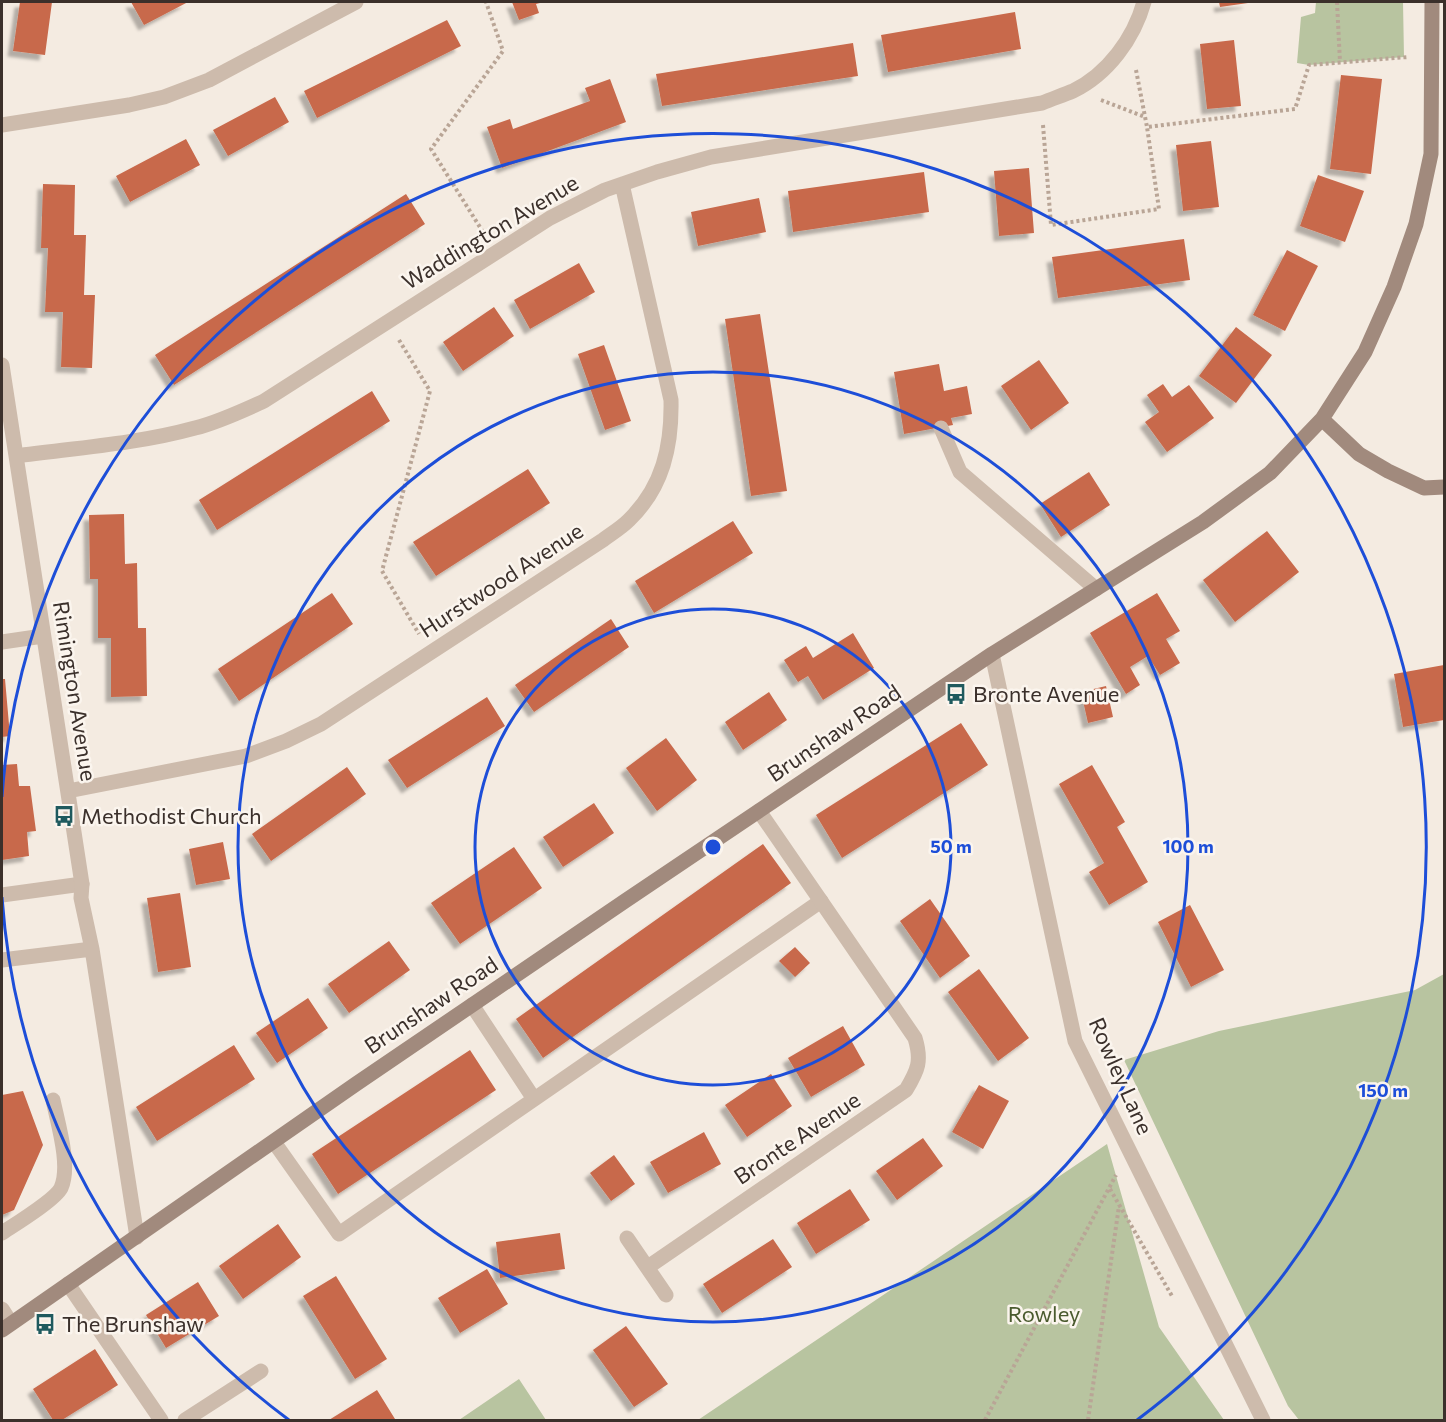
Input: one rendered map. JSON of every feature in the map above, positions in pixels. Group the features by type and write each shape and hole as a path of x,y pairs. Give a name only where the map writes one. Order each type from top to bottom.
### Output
{"street":[{"path":"2,125 129,105 164,97 209,80 356,2"},
{"name":"Waddington Avenue","path":"16,456 143,439 196,428 230,416 264,400 550,218 621,184 711,157 1042,103 1074,90 1096,75 1122,49 1139,21 1144,2"},
{"name":"Brunshaw Road","path":"6,1326 472,1005 759,811 992,654 1203,522 1270,473 1322,419 1365,352 1394,287 1416,224 1431,154 1432,2"},
{"name":"Hurstwood Avenue","path":"68,791 246,756 286,741 321,724 629,521 651,494 664,467 672,428 671,400 621,184"},
{"name":"Rimington Avenue","path":"2,365 82,884 81,898 92,950 137,1237"},
{"path":"1322,419 1359,454 1388,471 1424,488 1444,487"},
{"path":"941,428 960,472 1096,589"},
{"path":"2,642 44,636"},
{"name":"Rowley Lane","path":"992,654 1075,1041 1263,1420"},
{"name":"Bronte Avenue","path":"648,1267 906,1090 917,1071 920,1053 915,1038 759,811"},
{"path":"2,896 82,884"},
{"path":"274,1142 339,1234 821,901"},
{"path":"2,960 92,950"},
{"path":"472,1005 534,1099"},
{"path":"2,1233 33,1213 60,1189 65,1166 53,1100"},
{"path":"627,1238 666,1295"},
{"path":"68,1284 161,1420"},
{"path":"2,1309 6,1326"},
{"path":"185,1420 261,1371"}],"path":[{"path":"486,2 503,51 431,149 496,252"},
{"path":"1336,2 1340,62"},
{"path":"1147,127 1295,109 1309,65 1433,55"},
{"path":"1042,103 1051,225 1159,209 1135,63"},
{"path":"1074,90 1145,118"},
{"path":"388,321 430,391 382,571 430,653"},
{"path":"986,1420 1129,1150"},
{"path":"1109,1188 1176,1303"},
{"path":"1088,1420 1119,1205"}],"green space":[{"path":"1316,2 1403,2 1404,57 1309,65 1297,63 1301,17 1315,13"},
{"path":"1444,974 1444,1420 1299,1420 1288,1406 1124,1060 1219,1031 1415,990"},
{"name":"Rowley","path":"1107,1144 1159,1327 1224,1420 698,1420"},
{"path":"519,1379 546,1420 459,1420"}],"building":[{"path":"20,2 52,2 45,55 13,51"},
{"path":"131,2 188,2 144,25"},
{"path":"512,2 544,2 536,4 539,13 519,20"},
{"path":"1219,2 1248,2 1248,3 1220,7"},
{"path":"1015,12 1021,49 888,72 881,35"},
{"path":"447,20 461,46 317,118 304,91"},
{"path":"1234,40 1241,106 1207,109 1200,44"},
{"path":"853,43 858,76 662,106 656,74"},
{"path":"1341,75 1382,79 1371,174 1330,169"},
{"path":"610,79 626,122 502,168 487,127 510,119 513,129 590,101 585,88"},
{"path":"275,97 289,122 228,156 213,130"},
{"path":"186,139 200,165 130,202 116,176"},
{"path":"1211,141 1219,207 1183,211 1176,145"},
{"path":"1029,168 1034,233 999,236 994,171"},
{"path":"924,172 929,212 793,232 788,191"},
{"path":"1318,175 1364,191 1345,242 1300,226"},
{"path":"43,184 75,185 74,235 86,235 84,295 95,295 92,368 61,367 63,312 45,312 48,248 41,248"},
{"path":"406,194 425,224 174,385 155,355"},
{"path":"759,198 766,232 698,246 691,212"},
{"path":"1184,239 1190,280 1058,298 1052,257"},
{"path":"1287,250 1318,266 1285,331 1253,315"},
{"path":"579,263 595,292 530,329 514,300"},
{"path":"494,307 514,336 463,371 443,342"},
{"path":"760,314 787,491 751,496 725,319"},
{"path":"1236,327 1272,355 1236,403 1199,376"},
{"path":"604,345 631,421 605,430 578,354"},
{"path":"1039,360 1069,403 1031,430 1001,386"},
{"path":"939,364 944,391 967,386 972,414 951,418 953,425 904,434 894,372"},
{"path":"1163,384 1172,397 1189,385 1214,418 1167,452 1145,422 1159,412 1147,395"},
{"path":"372,391 390,421 217,530 199,500"},
{"path":"528,469 550,503 436,576 413,542"},
{"path":"1089,472 1110,505 1061,537 1040,504"},
{"path":"124,514 125,564 137,563 138,628 146,628 147,696 111,697 111,638 98,638 98,579 90,579 89,515"},
{"path":"733,521 753,553 654,613 635,581"},
{"path":"1267,531 1299,572 1235,622 1203,580"},
{"path":"332,593 353,624 239,701 218,669"},
{"path":"1157,593 1180,631 1166,639 1180,663 1160,675 1148,656 1130,667 1140,685 1126,694 1090,633"},
{"path":"611,619 629,647 534,712 515,685"},
{"path":"853,633 874,668 823,700 808,676 798,682 784,660 806,646 813,658"},
{"path":"1444,665 1444,720 1403,727 1394,674"},
{"path":"2,679 5,679 10,736 2,737"},
{"path":"1106,686 1113,717 1088,723 1081,692"},
{"path":"769,692 787,720 743,750 725,722"},
{"path":"487,697 505,726 407,788 388,760"},
{"path":"961,723 988,765 842,858 816,815"},
{"path":"666,738 697,780 657,811 626,768"},
{"path":"17,764 19,786 30,786 36,831 27,832 29,856 2,860 2,765"},
{"path":"1092,765 1125,822 1117,827 1148,882 1109,905 1089,872 1104,863 1059,784"},
{"path":"347,767 366,794 271,861 252,834"},
{"path":"594,803 614,833 563,867 543,837"},
{"path":"223,842 230,879 196,885 189,849"},
{"path":"763,844 791,883 543,1058 516,1019"},
{"path":"514,847 542,888 460,944 431,903"},
{"path":"180,893 191,967 158,972 147,898"},
{"path":"930,899 970,956 940,978 900,921"},
{"path":"1190,905 1224,970 1191,987 1158,922"},
{"path":"389,941 410,970 349,1013 328,984"},
{"path":"795,947 810,963 795,977 779,961"},
{"path":"979,969 1029,1038 998,1061 948,992"},
{"path":"308,998 328,1028 277,1063 256,1033"},
{"path":"843,1026 865,1065 811,1097 788,1058"},
{"path":"234,1045 255,1079 157,1141 136,1107"},
{"path":"470,1050 496,1090 338,1194 312,1154"},
{"path":"771,1074 792,1106 747,1137 725,1105"},
{"path":"979,1085 1009,1101 983,1149 952,1132"},
{"path":"23,1091 43,1145 14,1210 2,1215 2,1095"},
{"path":"704,1132 721,1164 668,1193 650,1162"},
{"path":"923,1138 943,1166 897,1200 876,1171"},
{"path":"614,1155 635,1184 611,1201 590,1173"},
{"path":"850,1189 870,1220 816,1254 797,1223"},
{"path":"278,1224 301,1257 243,1299 219,1266"},
{"path":"560,1233 565,1269 500,1278 496,1242"},
{"path":"773,1239 792,1267 722,1313 703,1284"},
{"path":"487,1269 508,1304 460,1333 438,1298"},
{"path":"336,1276 387,1359 355,1379 303,1296"},
{"path":"198,1282 219,1316 166,1348 146,1315"},
{"path":"626,1326 668,1384 634,1407 593,1350"},
{"path":"95,1349 118,1385 62,1420 53,1420 33,1389"},
{"path":"377,1390 395,1419 329,1420"}],"place":[{"name":"Bronte Avenue","path":"956,694"},
{"name":"Methodist Church","path":"64,816"},
{"name":"The Brunshaw","path":"45,1324"}]}
